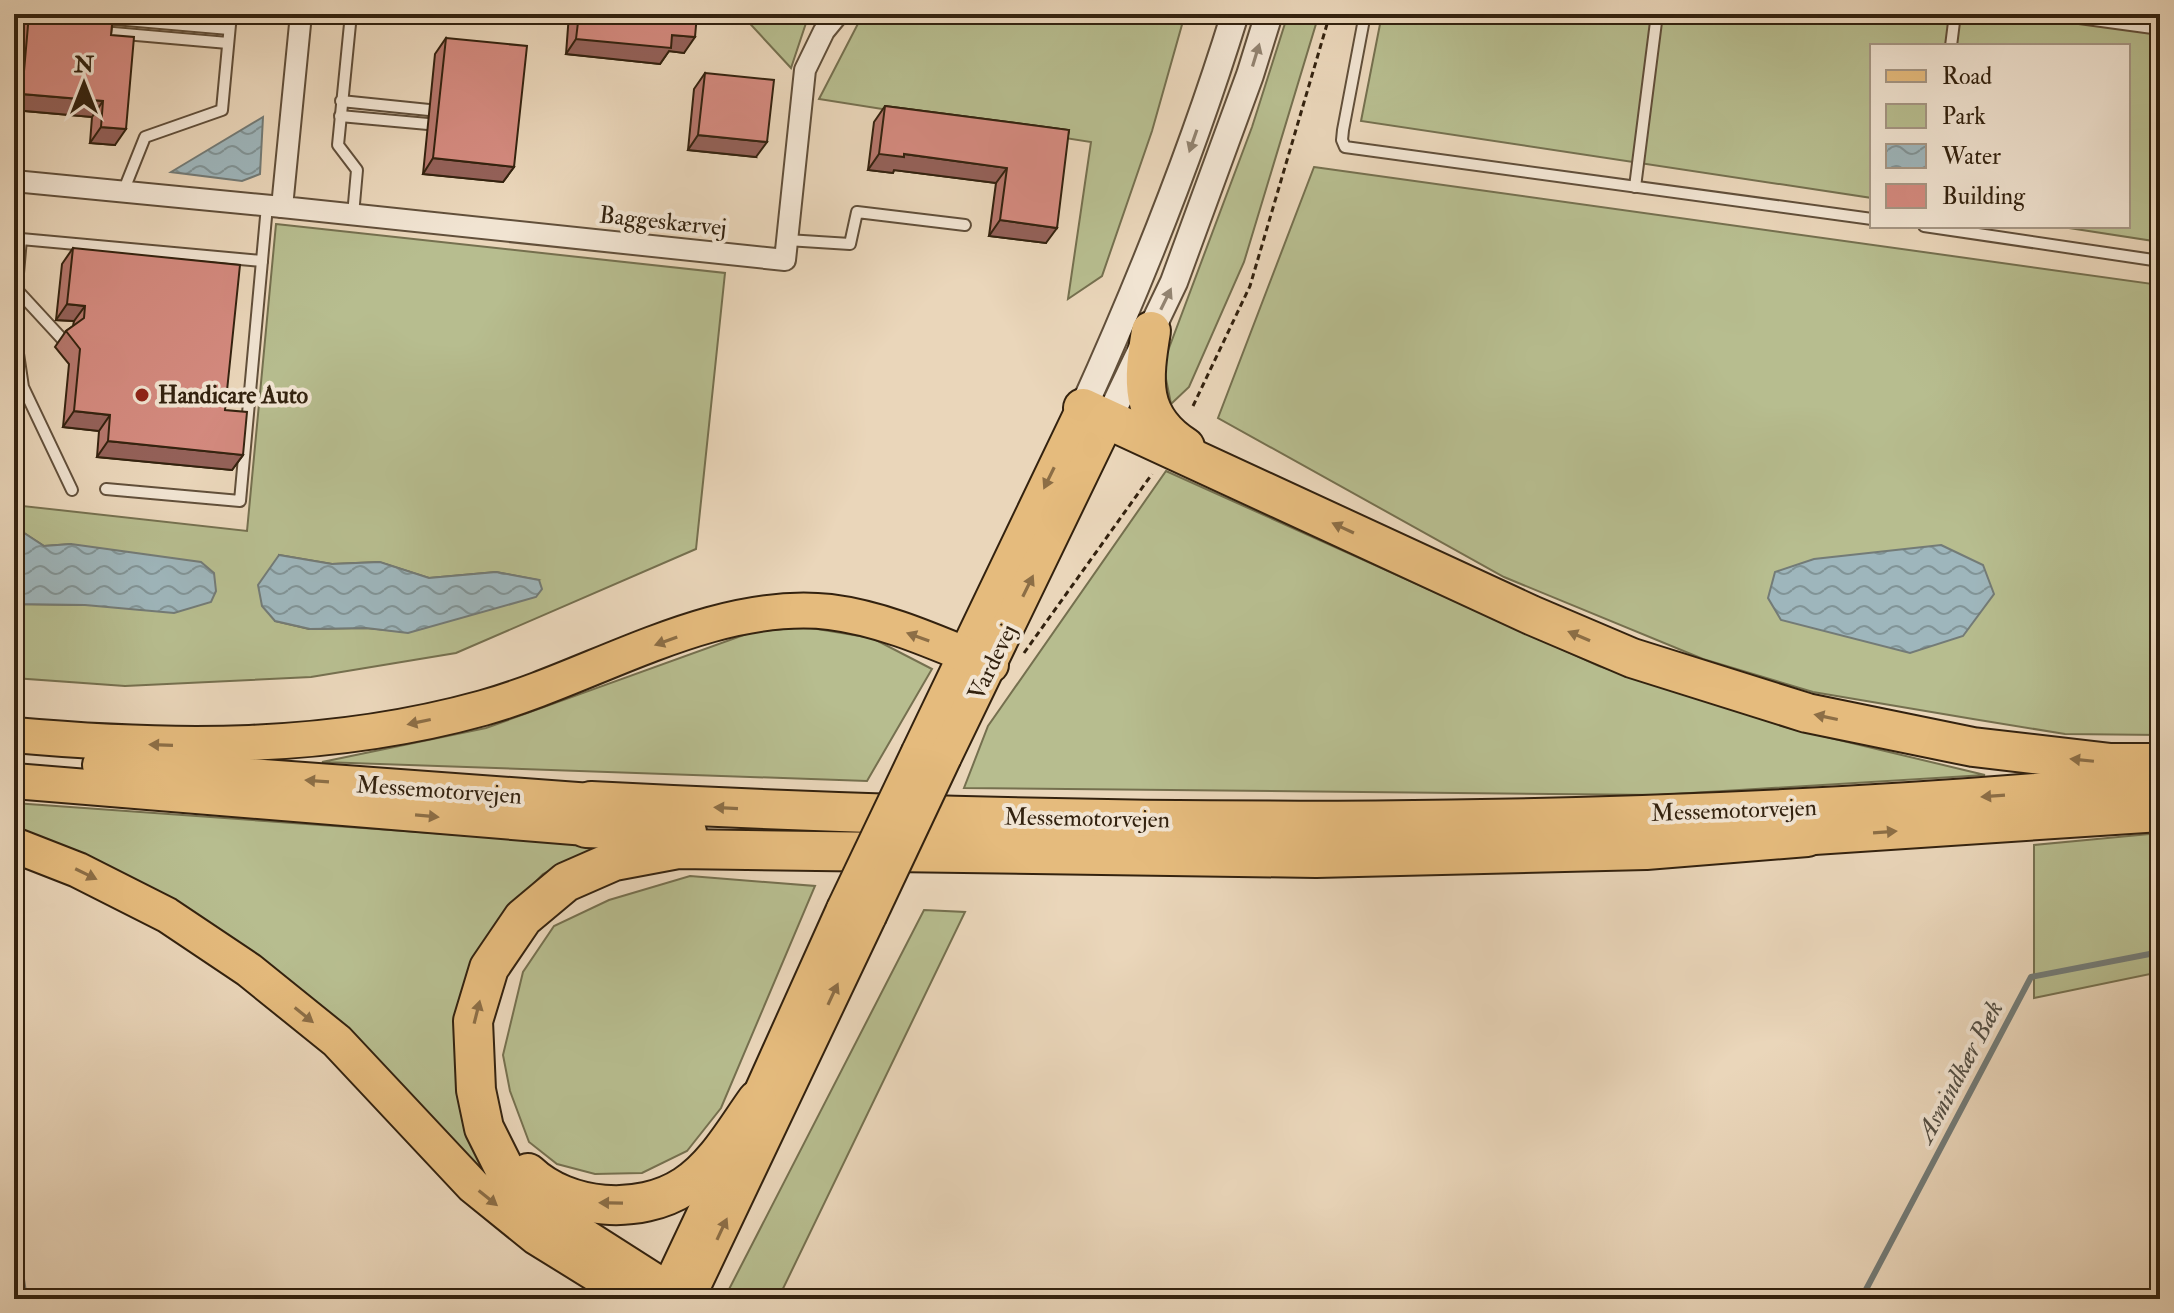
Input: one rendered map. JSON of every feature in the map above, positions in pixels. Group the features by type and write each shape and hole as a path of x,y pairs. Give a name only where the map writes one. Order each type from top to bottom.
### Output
{"highway":[{"path":"1151,331 1145,368 1146,395 1153,415 1168,436 1231,476"},
{"path":"1096,414 1531,615 1632,658 1807,713 1973,747 2111,763 2160,763"},
{"path":"14,735 204,746 302,741 384,729 484,708 691,632 746,616 794,611 831,612 875,621 992,660"},
{"name":"Messemotorvejen","path":"14,758 588,815 834,813 1306,822 1550,817 1803,808 2160,782"},
{"name":"Messemotorvejen","path":"14,781 961,840 1267,843 1807,837 2160,812"},
{"path":"666,1298 532,1202 505,1170 484,1128 476,1090 473,1021 489,968 523,918 566,882 614,861 678,849 1316,858 1646,850 1807,837"},
{"path":"14,845 78,870 167,915 249,970 337,1041 473,1186 536,1237 666,1298"},
{"path":"476,1090 508,1154 537,1182 565,1198 606,1205 645,1203 685,1186 716,1157 757,1100"}],"main road":[{"name":"Vardevej","path":"666,1298 932,754 992,660 1096,414"},
{"name":"Vardevej","path":"666,1298 757,1100 857,912"}],"street":[{"path":"274,207 301,14"},
{"path":"787,240 805,70 824,31 838,14"},
{"name":"Vardevej","path":"1096,414 1133,298 1173,197 1235,14"},
{"name":"Vardevej","path":"1096,414 1151,331 1174,282 1250,75 1269,14"},
{"name":"Baggeskærvej","path":"14,181 785,260 787,240"}],"lane":[{"path":"123,192 145,137 222,110 231,14"},
{"path":"351,14 338,145 357,170 353,215"},
{"path":"1365,14 1343,130 1345,147 1870,219"},
{"path":"1635,187 1657,14"},
{"path":"1951,44 1955,14"},
{"path":"2050,14 2160,29"},
{"path":"103,18 229,29"},
{"path":"102,32 228,43"},
{"path":"341,101 429,110"},
{"path":"340,116 428,124"},
{"path":"106,489 240,501 262,261 274,207"},
{"path":"787,240 850,244 857,212 965,225"},
{"path":"1938,228 2160,261"},
{"path":"14,319 21,239 262,261"},
{"path":"17,290 64,341"},
{"path":"14,327 23,387 72,490"}],"path":[{"path":"1193,406 1250,286 1330,14"},
{"path":"992,660 1152,474"}],"green space":[{"path":"741,14 809,14 791,68"},
{"path":"863,14 1185,14 1152,131 1102,276 1068,299 1091,142 819,99"},
{"path":"1288,14 1319,14 1244,262 1189,387 1171,404 1163,364 1252,127"},
{"path":"1382,14 2160,14 2160,242 2069,228 2130,228 2130,44 1870,44 1870,198 1361,121"},
{"path":"1314,167 2160,285 2160,735 2065,734 1973,719 1813,692 1703,659 1504,577 1218,418"},
{"path":"276,224 725,273 696,549 456,653 311,677 125,686 14,678 14,604 85,605 71,544 44,546 18,529 14,530 14,505 247,531","holes":["279,555 332,564 379,562 429,578 496,572 538,580 408,632 366,628 309,629 275,621"]},
{"path":"1166,471 1599,666 1789,728 1985,775 1658,795 964,788 988,726"},
{"path":"805,627 872,638 932,669 867,781 322,762 486,728 752,632"},
{"path":"14,803 601,845 543,874 505,913 456,1017 456,1080 469,1124 517,1205 477,1176 352,1034 14,829"},
{"path":"2160,833 2160,972 2034,998 2034,845"},
{"path":"690,876 815,886 721,1108 687,1151 642,1173 595,1174 557,1164 529,1142 510,1091 503,1055 523,972 554,926 609,900"},
{"path":"924,910 965,912 778,1299 724,1299"}],"water":[{"path":"263,117 260,174 242,181 171,172"},
{"path":"18,529 44,546 71,544 201,562 214,573 216,591 211,602 174,613 85,605 14,604 14,530"},
{"path":"1941,545 1983,565 1994,594 1963,636 1910,653 1781,620 1768,598 1775,572 1814,559"},
{"path":"279,555 332,564 380,562 429,578 496,572 539,580 542,589 536,597 408,633 366,628 310,629 275,621 262,606 258,585"}],"building":[{"path":"29,14 113,14 111,35 134,37 126,129 101,127 103,101 22,94"},
{"path":"579,14 697,14 695,37 672,35 671,48 576,39"},
{"path":"446,38 527,46 514,167 433,158"},
{"path":"705,73 774,80 767,142 698,135"},
{"path":"885,106 1069,130 1057,228 1000,220 1007,168 904,154 904,157 879,154"},
{"name":"Handicare Auto","path":"73,248 240,265 225,410 247,412 243,455 108,441 110,415 74,411 80,349 66,331 84,318 85,306 67,304"}],"waterway":[{"name":"Asmindkær Bæk","path":"1861,1299 2031,977 2160,952"},
{"path":"14,1227 25,1299"}],"place":[{"name":"Handicare Auto","path":"142,395"}]}
